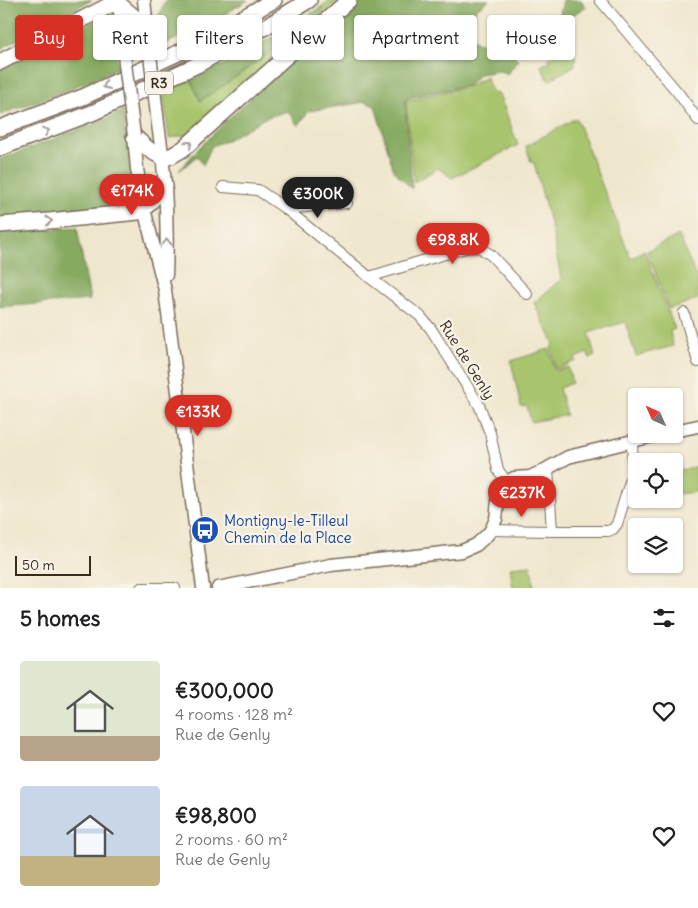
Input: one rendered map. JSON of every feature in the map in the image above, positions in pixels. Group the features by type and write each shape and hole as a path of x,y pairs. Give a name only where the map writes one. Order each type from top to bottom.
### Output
{"highway":[{"name":"R3","path":"0,128 83,97 192,47 274,0"},
{"name":"R3","path":"0,148 92,113 197,65 272,24 309,0"},
{"path":"134,136 146,147 163,157 171,156 183,149 349,0"},
{"path":"0,62 110,5 119,2 133,15"},
{"path":"0,225 138,212 144,209 165,186"}],"main road":[{"path":"144,0 146,15"},
{"path":"119,2 137,170 144,209 165,290 202,588 214,588"},
{"path":"151,60 165,186 167,236 165,290"},
{"path":"683,429 698,426"},
{"path":"218,588 331,565 462,551 476,545 491,530 496,519 499,491 507,482 514,478 530,477 568,457 628,442"}],"street":[{"path":"600,0 679,94 698,120"},
{"name":"Rue de Genly","path":"223,187 258,190 286,209 369,278 420,316 431,329 479,405 490,433 498,470 507,482"},
{"path":"286,209 347,203"},
{"path":"369,278 465,248 479,247 491,254 527,294"},
{"path":"684,313 698,362"},
{"path":"491,530 608,532 613,529 617,524 633,472 632,443"},
{"path":"548,469 552,531"},
{"path":"141,588 175,588"}],"green space":[{"path":"0,0 92,0 64,15 15,15 15,41 0,49"},
{"path":"166,0 248,0 223,15 177,15 177,38 167,43 167,15 158,15"},
{"path":"330,0 339,0 322,15 319,15 324,5"},
{"path":"361,0 489,0 476,9 474,15 354,15 354,60 477,60 477,42 487,44 487,60 518,61 507,74 500,71 480,74 468,85 405,100 412,189 394,171 375,106 365,102 309,111 298,126 288,111 265,118 227,140 212,146 203,165 197,156 179,171 229,118 294,60 344,60 344,15"},
{"path":"563,0 581,0 586,7 572,15 560,15"},
{"path":"324,5 319,15 308,15"},
{"path":"93,21 93,60 117,60 118,68 70,89 0,115 0,68 16,60 83,60 83,26"},
{"path":"272,37 272,50 262,58 262,42"},
{"path":"272,49 272,58 186,135 169,138 163,93 191,80 200,101 257,60 262,60 262,56"},
{"path":"575,56 576,58 574,66 550,80 541,66 550,61 575,60"},
{"path":"231,60 259,60 200,101 191,80"},
{"path":"486,77 493,93 499,94 518,145 452,178 438,168 414,182 406,101 469,86"},
{"path":"123,111 135,200 126,204 0,217 0,159 97,123"},
{"path":"576,118 631,259 644,250 675,329 670,331 673,346 636,356 625,322 589,333 595,356 590,358 587,353 575,358 576,361 556,369 551,347 554,344 534,303 561,279 552,230 534,163 531,162 526,146"},
{"path":"77,227 90,300 0,307 0,232"},
{"path":"679,235 698,282 698,299 669,309 647,251"},
{"path":"549,349 555,371 568,367 572,383 559,388 566,415 531,422 527,406 521,407 511,361"},
{"path":"697,467 696,492 683,493 683,470"},
{"path":"531,565 534,588 513,588 510,567"}],"place":[{"name":"Montigny-le-Tilleul Chemin de la Place","path":"205,530"}]}
